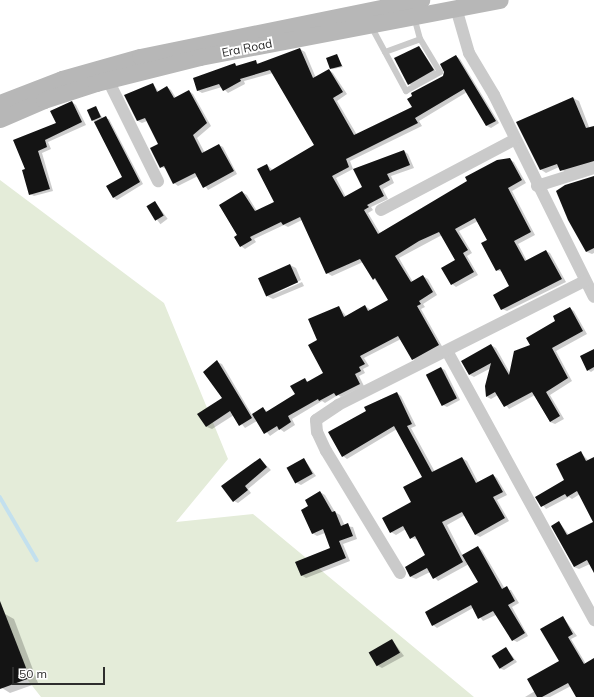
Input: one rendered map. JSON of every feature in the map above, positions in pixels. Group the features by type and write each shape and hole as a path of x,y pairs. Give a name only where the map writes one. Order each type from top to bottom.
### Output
{"main road":[{"path":"0,103 62,79 140,57 421,0"},
{"name":"Era Road","path":"0,119 44,100 108,80 200,57 500,0"}],"street":[{"path":"456,8 470,53 494,95 514,140 594,297"},
{"path":"108,80 158,181"},
{"path":"381,210 514,140"},
{"path":"537,186 594,168"},
{"path":"400,573 326,451 317,432 316,420 338,405 585,281"},
{"path":"448,351 594,620"}],"lane":[{"path":"370,24 403,89 410,90 440,72 420,39 414,16"},
{"path":"385,52 420,39"}],"green space":[{"path":"0,180 164,303 228,459 176,522 253,514 474,697 41,697 0,645"}],"building":[{"path":"419,46 434,70 408,85 394,58"},
{"path":"300,48 313,78 329,69 343,92 333,98 354,135 412,107 407,99 412,96 411,93 443,76 444,72 440,64 456,55 496,121 486,126 464,89 415,118 418,123 346,159 349,167 332,176 344,197 362,187 353,169 404,150 410,165 387,174 390,180 379,186 384,196 367,205 369,207 364,210 378,234 467,181 465,177 497,160 510,158 522,180 508,188 531,232 514,241 525,261 546,250 562,279 501,310 493,295 509,286 500,269 496,271 481,243 487,240 475,218 455,229 468,250 463,253 474,272 451,285 441,268 455,260 439,232 419,241 395,256 411,282 423,275 433,292 419,301 421,304 417,306 439,345 412,360 398,336 360,356 365,364 359,367 361,371 355,374 360,384 336,396 334,393 319,401 318,399 288,416 291,422 279,430 277,426 264,434 252,414 263,407 266,412 295,394 290,386 305,378 307,382 323,373 308,345 317,340 308,319 339,306 344,317 365,305 368,311 388,300 375,278 373,280 360,259 326,274 300,217 283,225 281,222 250,237 252,240 240,247 234,237 237,235 219,205 242,191 255,211 274,202 257,169 267,164 270,171 314,145 270,70 240,79 241,81 223,91 219,84 197,91 193,78 235,63 236,66 256,60 257,64"},
{"path":"337,54 342,66 330,69 326,58"},
{"path":"153,83 157,92 167,86 174,98 189,90 207,123 193,135 202,153 219,144 234,171 203,188 195,173 173,184 164,166 160,168 150,148 158,144 145,118 137,121 124,95"},
{"path":"573,97 586,128 594,126 594,161 560,171 557,164 540,170 516,122"},
{"path":"72,101 82,122 45,140 47,147 38,151 50,189 29,195 22,170 25,169 13,140 56,123 50,111"},
{"path":"96,106 101,117 92,121 87,110"},
{"path":"106,116 140,182 113,198 106,186 122,177 94,122"},
{"path":"594,176 594,248 586,252 568,220 556,191 565,185"},
{"path":"155,201 164,216 155,221 146,206"},
{"path":"290,264 298,282 266,297 258,278"},
{"path":"570,307 583,331 552,348 568,378 546,392 560,416 550,422 532,392 504,407 495,392 486,397 485,386 491,363 469,375 461,361 491,344 509,375 514,351 530,345 526,338 555,321 553,316"},
{"path":"594,349 594,367 587,371 580,356"},
{"path":"217,360 252,418 239,426 230,411 206,427 197,414 222,398 203,372"},
{"path":"441,367 457,398 442,406 426,375"},
{"path":"397,392 412,424 407,426 432,472 462,457 476,483 493,474 503,492 493,497 505,518 475,535 462,512 442,522 463,562 433,579 427,568 410,577 405,567 425,555 415,536 410,539 403,526 390,533 382,518 411,502 403,487 422,477 394,426 342,457 328,432 366,411 364,407"},
{"path":"581,451 586,461 594,457 594,573 587,560 574,567 551,526 559,521 567,535 593,522 577,491 567,497 565,494 541,507 535,497 564,480 556,464"},
{"path":"260,458 267,467 245,486 248,490 233,502 221,486"},
{"path":"304,458 313,474 295,483 287,468"},
{"path":"320,491 332,512 335,511 341,526 348,523 353,536 339,541 346,558 301,576 295,562 330,548 323,529 312,534 301,510 308,506 305,500"},
{"path":"478,546 502,589 507,586 515,601 508,605 525,633 512,641 493,611 478,619 471,605 432,626 425,612 478,582 462,555"},
{"path":"0,601 30,678 0,689"},
{"path":"563,616 573,634 568,637 584,664 594,658 594,697 576,697 568,683 542,697 537,697 527,679 559,661 540,629"},
{"path":"392,639 400,653 377,666 369,652"},
{"path":"506,647 514,660 500,669 492,656"}],"waterway":[{"path":"0,497 37,560"}]}
